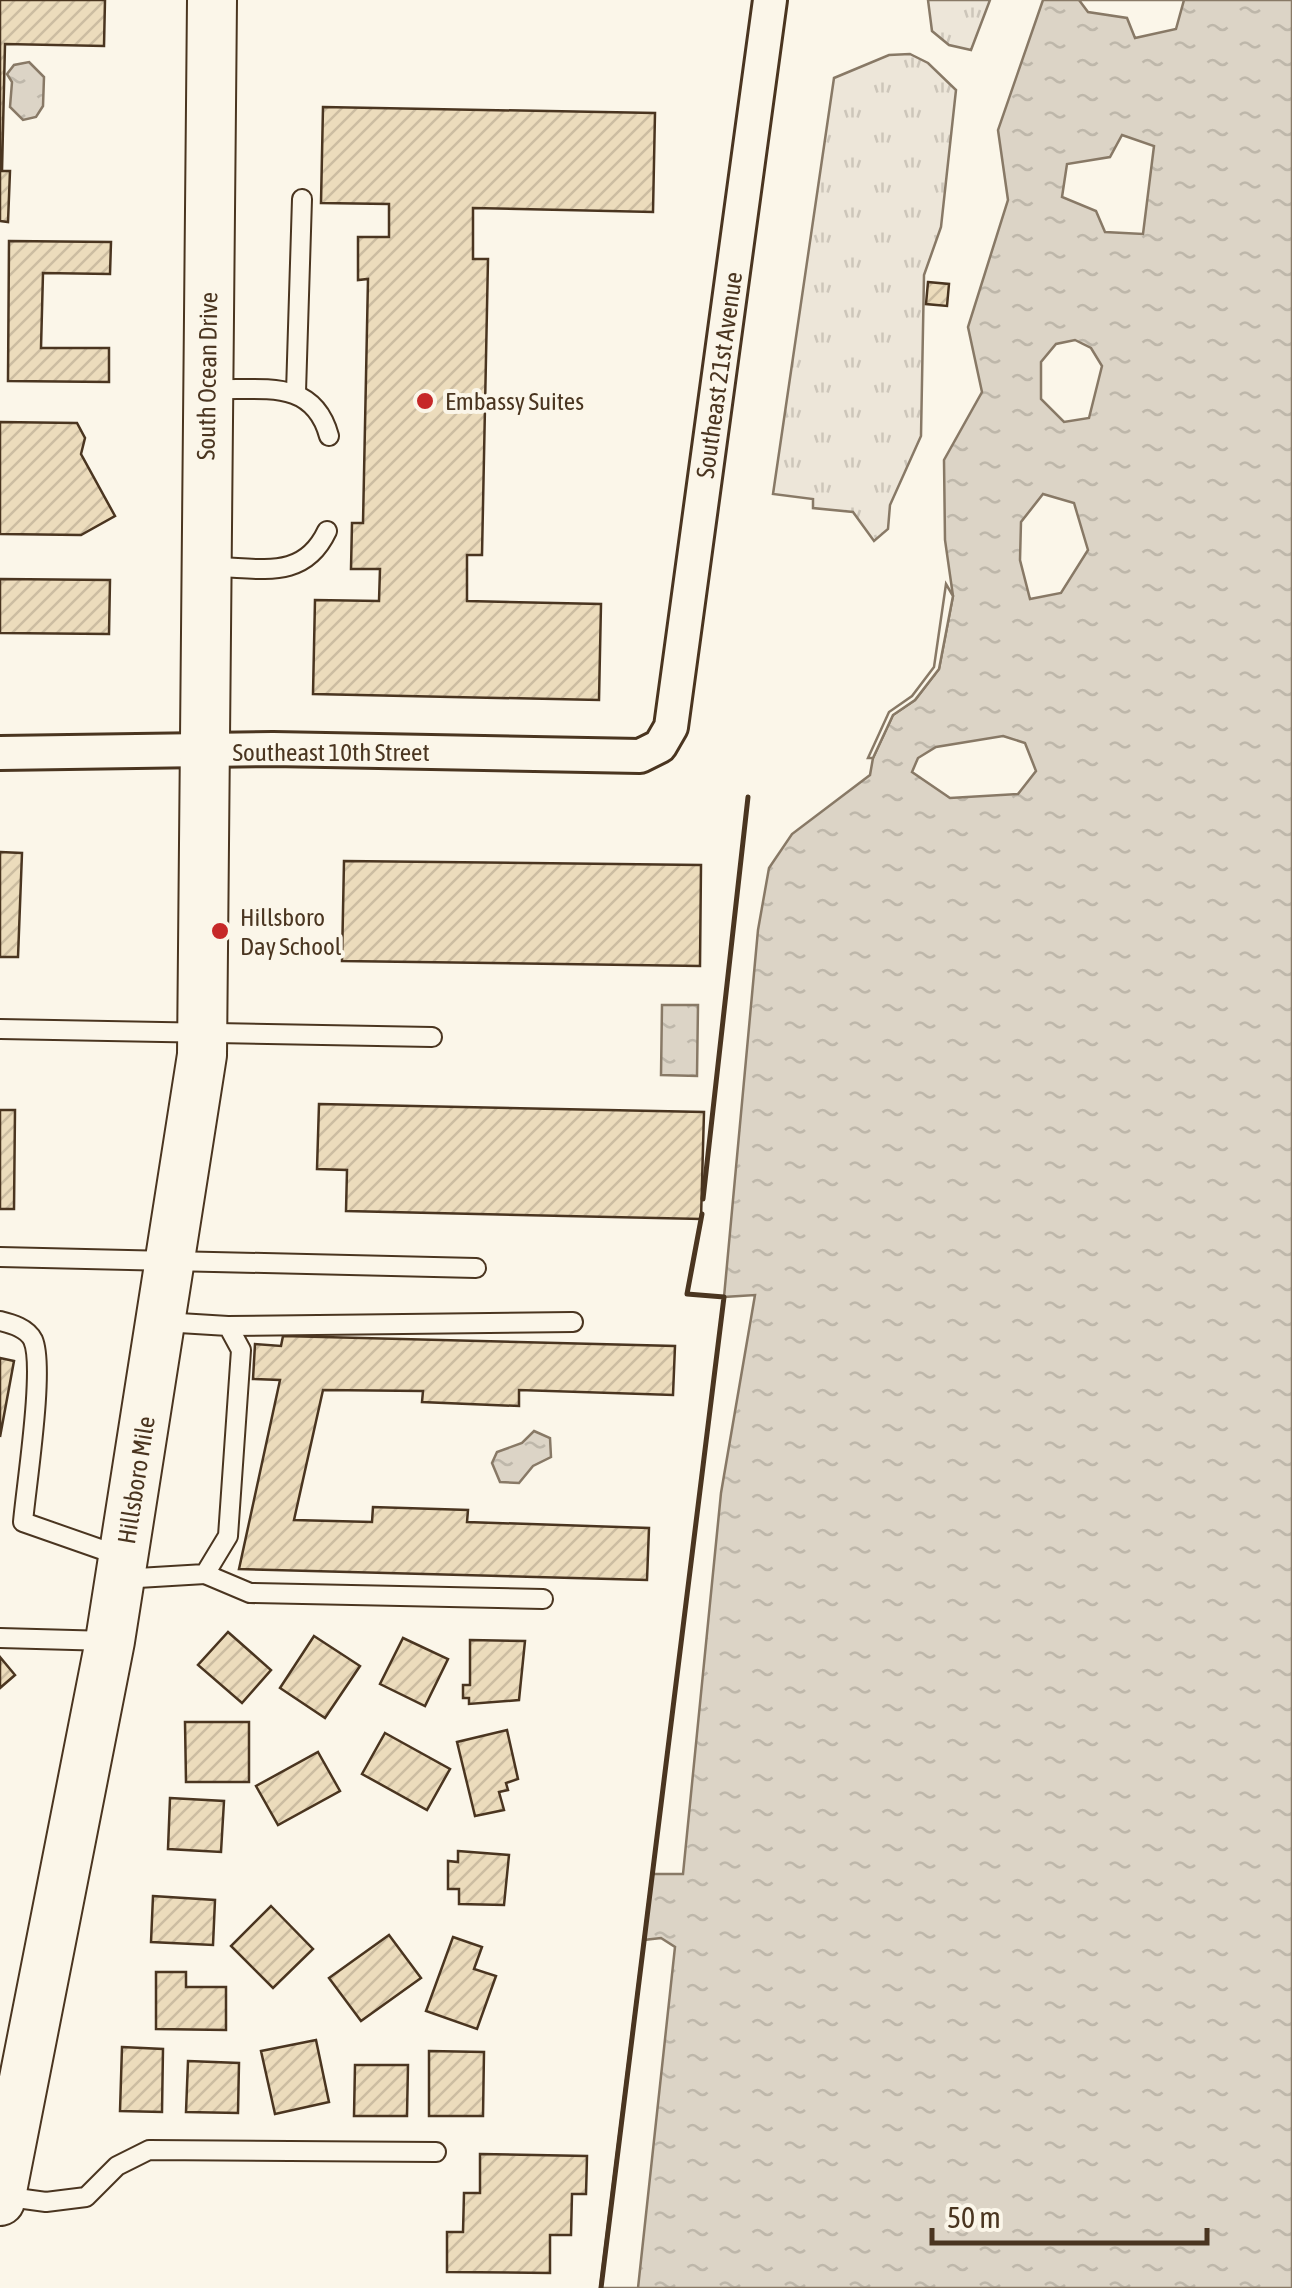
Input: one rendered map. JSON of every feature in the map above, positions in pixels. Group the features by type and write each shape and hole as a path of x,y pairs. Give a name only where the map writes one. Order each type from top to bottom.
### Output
{"main road":[{"name":"South Ocean Drive","path":"202,752 212,0"},
{"name":"Hillsboro Mile","path":"0,2198 8,2118 110,1641 173,1259 202,1032 202,752"}],"street":[{"path":"762,0 770,0"},
{"name":"Southeast 21st Avenue","path":"660,746 672,727 770,0"},
{"name":"Southeast 10th Street","path":"0,753 273,749 640,756 660,746"}],"lane":[{"path":"296,392 302,199"},
{"path":"207,389 296,392 322,410 329,436"},
{"path":"205,567 290,568 315,556 327,530"},
{"path":"0,1029 432,1037"},
{"path":"0,1257 476,1268"},
{"path":"0,1321 18,1325 33,1340 37,1368 23,1522 122,1568 205,1574 250,1593 544,1598"},
{"path":"163,1322 228,1326 574,1322"},
{"path":"205,1574 228,1536 241,1350 228,1326"},
{"path":"0,1638 110,1641"},
{"path":"0,2198 46,2202 86,2197 117,2166 149,2150 436,2152"}],"green space":[{"path":"928,0 990,0 971,50 949,45 932,31"},
{"path":"910,54 928,63 956,90 941,227 924,275 921,436 890,505 888,529 874,541 853,512 813,508 813,499 773,494 834,78 889,55"}],"water":[{"path":"1043,0 1292,0 1292,2288 600,2288 724,1297 758,930 769,868 792,834 870,775 873,758 893,715 915,700 939,669 953,596 945,540 944,460 982,392 968,327 1008,200 998,130"},
{"path":"29,62 44,77 43,106 36,117 23,120 10,107 12,82 7,74 14,65"},
{"path":"662,1005 698,1005 697,1076 661,1075"},
{"path":"534,1431 550,1438 551,1457 533,1466 519,1483 500,1482 492,1463 497,1452 522,1443"}],"pier":[{"path":"1079,0 1184,0 1176,29 1135,38 1127,18 1088,12"},
{"path":"1122,135 1154,146 1143,234 1105,232 1096,211 1062,197 1067,164 1110,157"},
{"path":"1075,340 1091,348 1102,366 1089,418 1064,422 1041,399 1041,362 1056,344"},
{"path":"1043,494 1074,503 1088,550 1061,593 1030,599 1020,560 1021,522"},
{"path":"946,584 953,596 939,669 915,700 893,715 873,758 868,758 889,712 912,696 934,667"},
{"path":"1003,736 1025,743 1036,771 1018,794 950,798 912,772 918,758 936,747"},
{"path":"755,1295 721,1493 683,1874 652,1874 724,1297"},
{"path":"661,1938 675,1947 638,2288 601,2288 644,1940"}],"building":[{"path":"0,0 105,0 104,46 5,44 2,171 10,171 8,222 0,221"},
{"name":"Embassy Suites","path":"323,107 655,113 653,212 473,208 473,259 488,259 482,555 467,555 467,601 601,604 599,700 313,694 315,600 379,601 380,569 351,569 352,523 363,523 368,279 358,280 358,237 389,237 389,204 321,203"},
{"path":"9,241 111,242 110,274 43,273 41,348 109,348 109,382 8,381"},
{"path":"928,282 949,284 947,306 926,304"},
{"path":"0,422 77,423 85,438 81,454 115,516 81,535 0,534"},
{"path":"0,579 110,580 109,634 0,633"},
{"path":"0,852 22,853 18,957 0,957"},
{"path":"344,861 701,865 700,966 342,961"},
{"path":"319,1104 704,1112 701,1219 346,1211 347,1170 317,1169"},
{"path":"0,1110 15,1110 14,1209 0,1209"},
{"path":"283,1336 675,1346 673,1395 519,1390 519,1406 422,1402 423,1391 323,1390 294,1520 372,1522 373,1507 468,1510 467,1522 649,1528 647,1580 239,1569 280,1380 253,1379 255,1344 281,1346"},
{"path":"0,1358 14,1361 0,1437"},
{"path":"228,1632 271,1670 242,1703 198,1665"},
{"path":"314,1636 360,1666 325,1718 280,1688"},
{"path":"403,1638 448,1659 425,1706 380,1684"},
{"path":"470,1640 525,1641 519,1700 469,1704 469,1698 463,1698 463,1685 470,1685"},
{"path":"0,1657 15,1675 0,1688"},
{"path":"185,1722 249,1722 249,1782 186,1782"},
{"path":"507,1730 518,1779 506,1783 508,1790 499,1792 504,1810 475,1816 457,1742"},
{"path":"385,1733 450,1769 427,1810 362,1774"},
{"path":"318,1752 340,1791 278,1825 256,1786"},
{"path":"170,1798 224,1801 221,1852 168,1849"},
{"path":"458,1851 509,1855 504,1905 459,1904 459,1889 448,1889 448,1861 458,1862"},
{"path":"153,1896 215,1900 213,1945 151,1942"},
{"path":"271,1906 313,1949 273,1988 231,1946"},
{"path":"389,1935 421,1978 361,2021 329,1978"},
{"path":"453,1937 482,1947 474,1969 496,1976 477,2029 426,2011"},
{"path":"156,1972 186,1972 186,1987 226,1987 226,2030 156,2029"},
{"path":"316,2040 329,2102 275,2114 261,2051"},
{"path":"122,2047 163,2049 162,2112 120,2111"},
{"path":"429,2051 484,2052 483,2116 429,2116"},
{"path":"188,2061 239,2063 238,2113 186,2112"},
{"path":"355,2065 408,2065 407,2116 354,2116"},
{"path":"480,2154 587,2156 586,2194 572,2194 571,2235 550,2235 550,2273 447,2272 447,2232 463,2232 464,2193 480,2193"}],"wall":[{"path":"703,1199 748,797"},
{"path":"601,2288 724,1297 687,1294 702,1214"}],"place":[{"name":"Embassy Suites","path":"425,401"},
{"name":"Hillsboro Day School","path":"220,931"}]}
